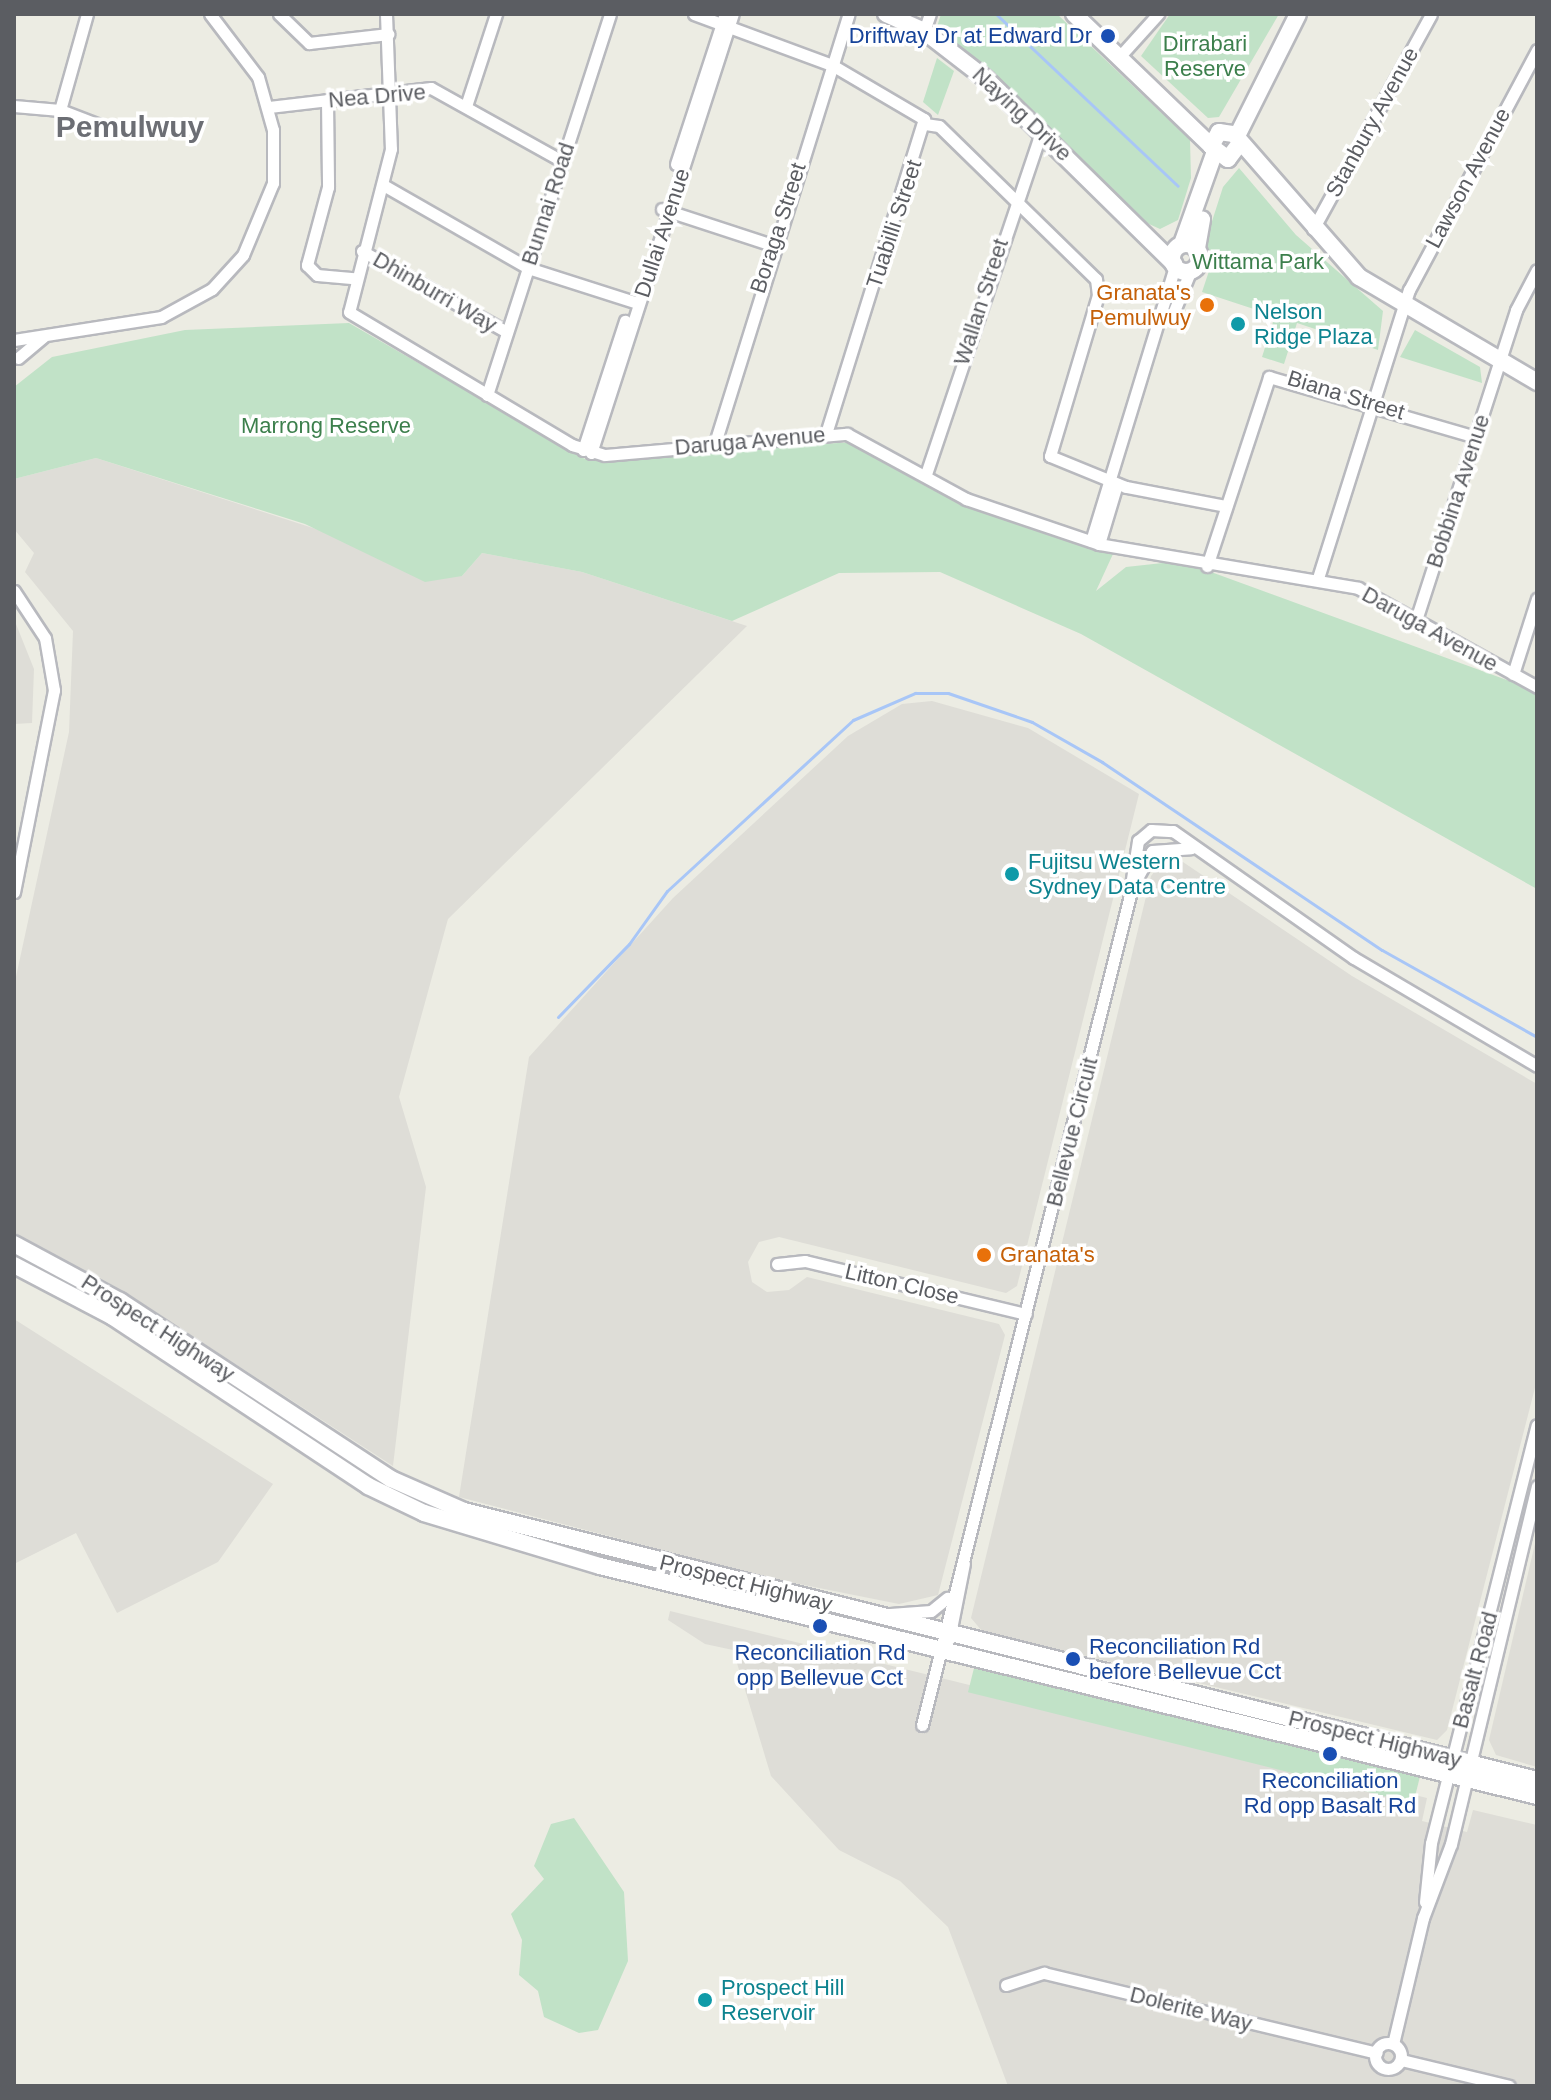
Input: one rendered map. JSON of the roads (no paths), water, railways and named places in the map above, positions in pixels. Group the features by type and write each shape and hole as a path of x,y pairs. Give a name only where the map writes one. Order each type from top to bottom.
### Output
{"main road":[{"name":"Naying Drive","path":"886,14 928,20 1145,230 1180,268"},
{"path":"1074,14 1176,109 1259,170 1359,277 1404,308 1537,382"},
{"path":"1180,268 1226,145 1289,14"},
{"path":"1226,145 1298,14"},
{"name":"Naying Drive","path":"1145,230 1187,246"},
{"path":"1180,268 1201,260 1187,246"},
{"name":"Prospect Highway","path":"14,1244 120,1301 408,1488 481,1516 947,1633 1450,1767"},
{"name":"Prospect Highway","path":"14,1265 113,1317 368,1486 424,1513 585,1562 942,1649 1450,1767 1537,1780"},
{"name":"Prospect Highway","path":"1469,1771 1537,1796"}],"street":[{"path":"60,110 87,14"},
{"path":"16,362 14,341 161,317 230,272 257,232 273,183 269,107 242,51 210,14"},
{"path":"279,14 309,43 388,34"},
{"path":"386,14 394,93 385,186 346,299 352,316 587,452"},
{"path":"466,106 496,14"},
{"name":"Bunnai Road","path":"487,395 610,14"},
{"path":"694,14 725,21 832,65 916,110 925,124 939,126 1014,204 1092,273 1098,287 1050,456 1114,483 1226,506"},
{"name":"Dullai Avenue","path":"587,452 725,21 733,14"},
{"name":"Boraga Street","path":"715,443 772,245 849,14"},
{"path":"1120,56 1158,14"},
{"name":"Stanbury Avenue","path":"1313,229 1431,14"},
{"name":"Lawson Avenue","path":"1318,578 1404,308 1537,50"},
{"name":"Nea Drive","path":"269,107 424,87 466,106 562,161"},
{"path":"327,100 328,187 307,265 317,275 354,278"},
{"path":"14,106 60,110 96,124"},
{"name":"Tuabilli Street","path":"827,431 925,124"},
{"name":"Wallan Street","path":"926,474 1014,204 1041,132"},
{"path":"385,186 528,268 635,302"},
{"path":"665,211 772,245"},
{"name":"Dhinburri Way","path":"362,251 507,332"},
{"path":"1095,543 1180,268"},
{"name":"Bobbina Avenue","path":"1416,620 1500,361 1537,270"},
{"path":"16,362 43,337"},
{"name":"Biana Street","path":"1207,566 1269,377 1372,404 1476,437"},
{"name":"Daruga Avenue","path":"587,452 827,431 864,439 980,505 1095,543 1207,566 1318,578 1358,588 1537,687"},
{"path":"14,591 45,638 54,690 14,892"},
{"path":"1513,674 1537,599"},
{"name":"Bellevue Circuit","path":"922,1725 1132,887 1132,853 1144,835 1166,828 1354,958 1537,1066"},
{"name":"Bellevue Circuit","path":"1132,887 1152,851 1191,848"},
{"name":"Litton Close","path":"777,1264 805,1261 1026,1314"},
{"name":"Basalt Road","path":"1393,2044 1423,1918 1450,1767 1537,1425"},
{"name":"Basalt Road","path":"1423,1918 1469,1771 1537,1486"},
{"path":"1509,1538 1523,1542"},
{"name":"Bellevue Circuit","path":"947,1633 952,1592 964,1562"},
{"path":"873,1615 931,1611 952,1592"},
{"name":"Dolerite Way","path":"1006,1985 1044,1973 1376,2053 1383,2068 1401,2060"},
{"path":"1376,2053 1393,2044 1401,2060 1509,2086"}],"waterway":[{"path":"996,14 1178,186"},
{"path":"558,1017 629,944 667,891 853,720 915,693 948,693 1032,722 1102,762 1382,950 1537,1037"}],"place":[{"name":"Driftway Dr at Edward Dr","path":"1108,36"},
{"name":"Granata's Pemulwuy","path":"1207,305"},
{"name":"Nelson Ridge Plaza","path":"1238,324"},
{"name":"Fujitsu Western Sydney Data Centre","path":"1012,874"},
{"name":"Granata's","path":"984,1255"},
{"name":"Reconciliation Rd opp Bellevue Cct","path":"820,1626"},
{"name":"Reconciliation Rd before Bellevue Cct","path":"1073,1659"},
{"name":"Reconciliation Rd opp Basalt Rd","path":"1330,1754"},
{"name":"Prospect Hill Reservoir","path":"705,2000"}],"district":[{"name":"Pemulwuy","path":"130,127"}],"park label":[{"name":"Dirrabari Reserve","path":"1205,56"},
{"name":"Wittama Park","path":"1258,262"},
{"name":"Marrong Reserve","path":"326,426"}]}
